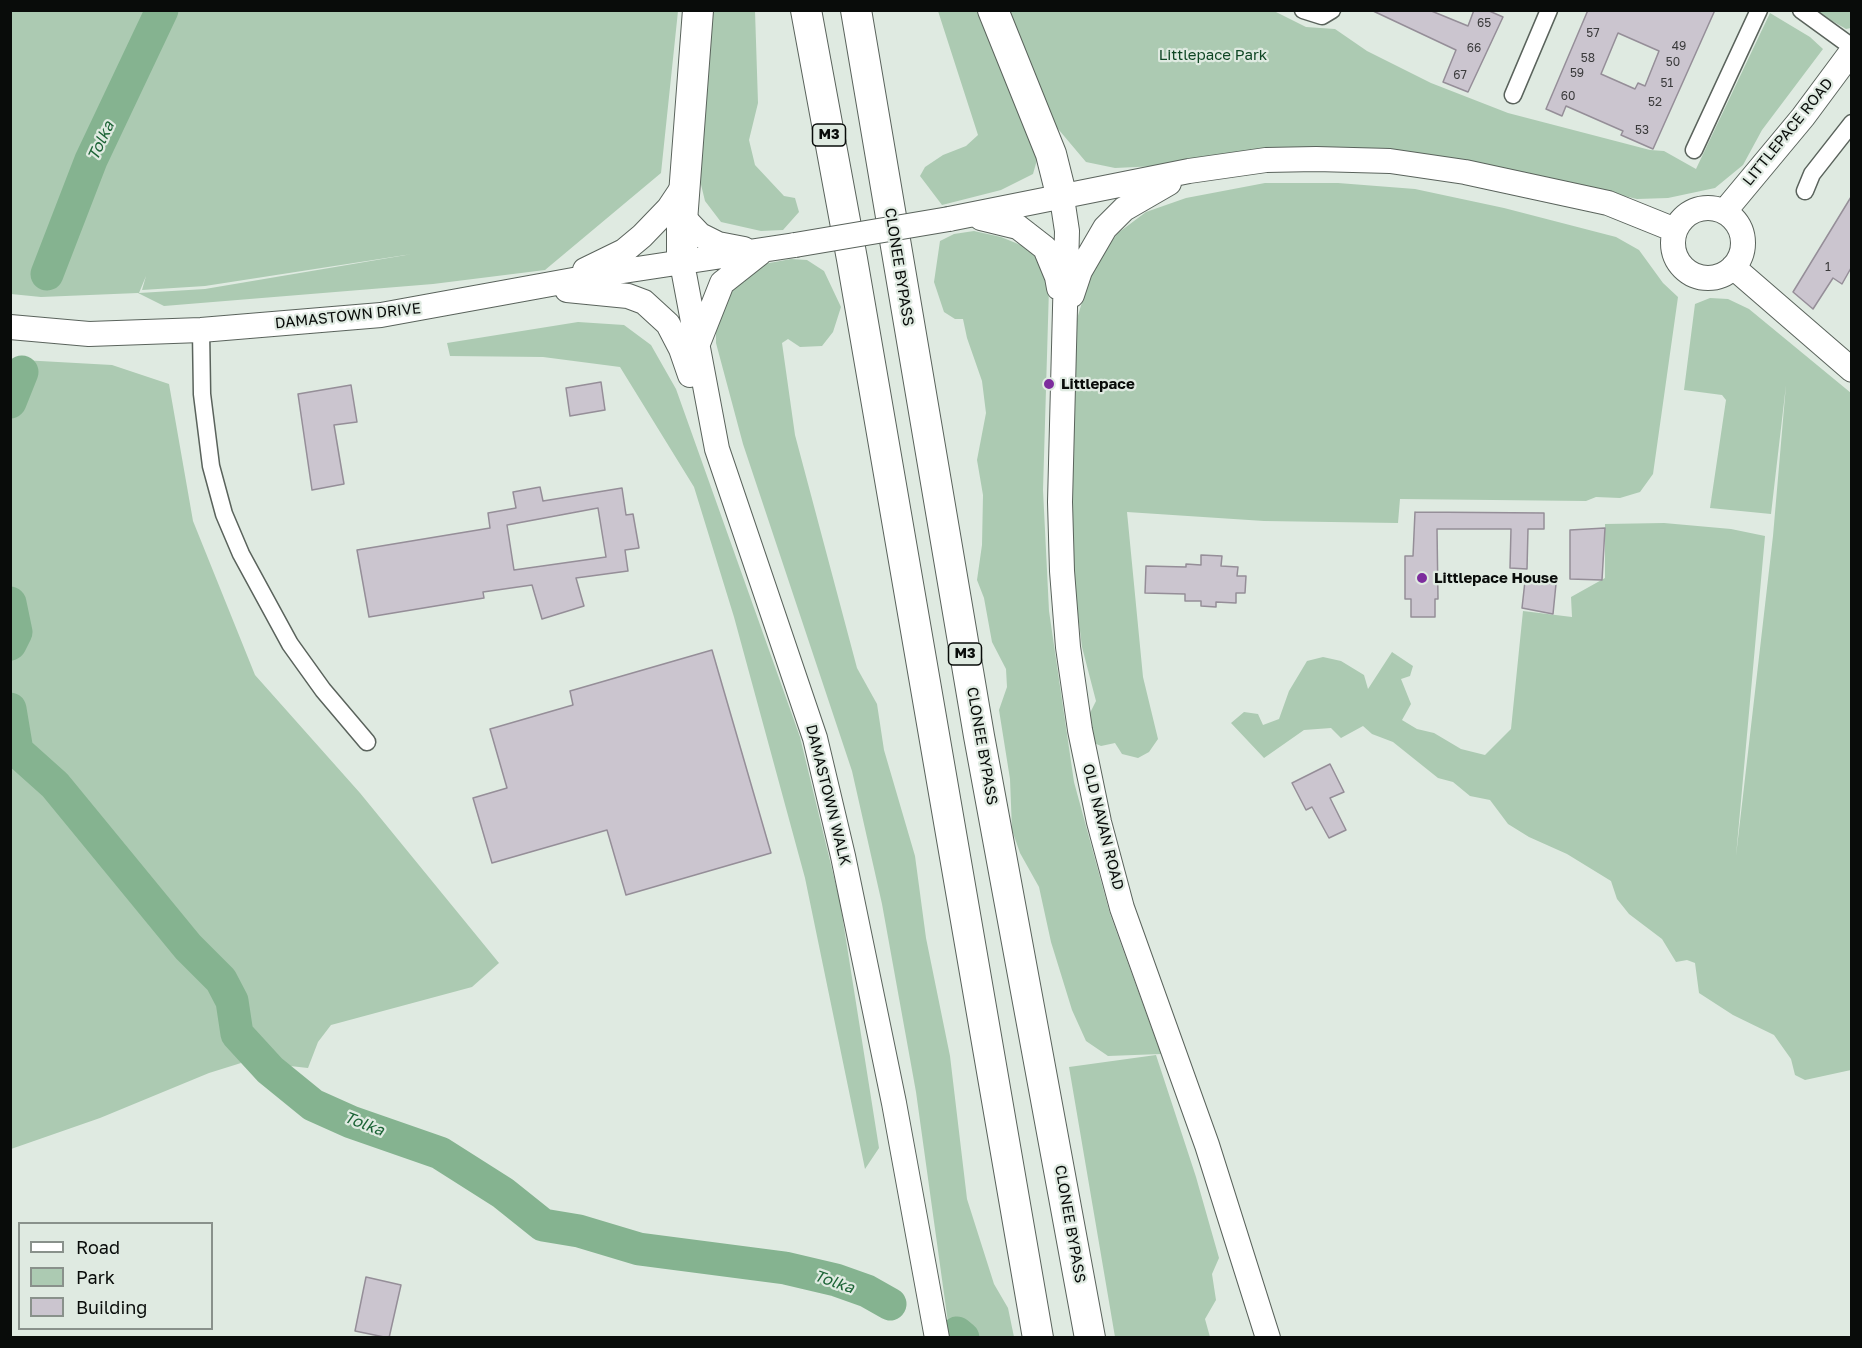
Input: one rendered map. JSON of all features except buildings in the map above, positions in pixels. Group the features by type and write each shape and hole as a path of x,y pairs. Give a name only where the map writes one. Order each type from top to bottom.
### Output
{"highway":[{"path":"682,263 682,216 698,10"},
{"name":"M3","path":"806,10 852,258 1038,1338"},
{"name":"CLONEE BYPASS","path":"856,10 979,736 1090,1338"},
{"path":"993,10 1052,154 1062,198"}],"main road":[{"name":"LITTLEPACE ROAD","path":"1724,212 1803,117 1851,49"},
{"name":"DAMASTOWN DRIVE","path":"10,327 89,334 201,330 381,315 960,217 1189,171 1266,160 1390,161 1464,172 1608,203 1675,230"},
{"name":"OLD NAVAN ROAD","path":"1064,323 1080,271 1105,228 1124,209 1189,171"},
{"path":"538,288 593,267 624,251 669,208 685,184"},
{"name":"OLD NAVAN ROAD","path":"1062,198 1066,231 1060,502 1062,571 1068,647 1080,730 1099,822 1122,908 1207,1145 1268,1338"},
{"path":"1713,208 1724,212 1739,227 1742,237 1739,258 1733,267 1714,277 1692,274 1676,259 1673,248 1675,230 1683,218 1692,211 1713,208"},
{"path":"682,216 700,236 718,244 762,250"},
{"path":"960,217 1018,227 1045,248 1057,277 1064,323"},
{"path":"696,346 722,283 762,250"},
{"name":"DAMASTOWN WALK","path":"682,263 717,449 815,738 843,856 892,1092 937,1338"},
{"path":"1733,267 1763,296 1851,370"},
{"path":"538,288 628,296 644,302 659,314 681,349 717,449"}],"street":[{"path":"1303,10 1322,16 1332,10"},
{"path":"1513,95 1549,10"},
{"path":"1694,150 1759,10"},
{"path":"1801,10 1851,49"},
{"path":"1805,191 1812,174 1851,123"},
{"path":"201,330 202,394 211,466 224,514 241,554 290,644 323,690 367,742"}],"green space":[{"path":"11,10 678,11 661,173 545,270 433,284 164,306 138,293 41,297 11,294","holes":["412,254 205,289 139,293 146,276 142,290 205,286"]},
{"path":"709,11 755,11 758,103 749,140 755,165 784,196 795,198 799,212 783,230 761,231 721,222 705,201 696,164"},
{"path":"938,11 983,11 1039,153 1033,174 1001,190 942,205 920,176 925,167 943,155 966,146 978,135"},
{"name":"Littlepace Park","path":"1002,11 1274,11 1306,27 1335,29 1367,51 1431,83 1508,113 1650,150 1664,151 1696,169 1770,13 1810,37 1823,49 1762,130 1743,165 1715,188 1668,198 1637,199 1503,168 1409,154 1115,168 1086,162 1048,117"},
{"path":"1815,11 1851,11 1851,28 1846,29"},
{"path":"1265,183 1338,183 1415,189 1504,208 1616,237 1639,250 1663,283 1678,297 1653,474 1640,492 1620,498 1596,497 1586,501 1400,499 1398,523 1264,521 1127,512 1143,677 1158,739 1149,752 1138,758 1122,754 1115,743 1101,746 1094,743 1088,717 1096,701 1082,647 1071,558 1069,469 1075,326 1087,285 1101,255 1118,233 1146,212 1186,198"},
{"path":"974,231 1001,237 1033,250 1049,288 1043,490 1049,611 1074,782 1110,914 1161,1054 1108,1056 1086,1041 1072,1010 1051,942 1039,887 1020,853 1012,830 1010,779 999,710 1007,687 1006,669 992,642 984,598 977,580 982,545 983,495 977,460 986,413 982,381 963,319 955,319 944,312 934,282 940,241 954,234"},
{"path":"791,259 807,260 824,271 841,307 833,332 822,346 800,347 788,339 782,343 795,435 857,668 877,704 884,750 915,856 926,938 950,1056 967,1199 994,1284 1008,1308 1014,1337 950,1337 916,1092 882,904 852,771 743,444 716,343 716,312 741,279 764,264"},
{"path":"1710,298 1728,299 1749,309 1851,393 1851,1070 1805,1080 1795,1075 1791,1059 1774,1035 1733,1015 1699,993 1695,963 1687,960 1676,962 1662,939 1629,914 1617,899 1611,881 1567,854 1529,837 1508,824 1490,800 1470,796 1453,782 1438,778 1393,742 1372,734 1363,726 1341,738 1331,728 1304,730 1264,758 1231,723 1244,712 1258,714 1263,725 1279,719 1289,691 1307,661 1323,657 1341,661 1364,675 1368,689 1392,652 1413,666 1410,676 1401,679 1411,704 1402,720 1417,729 1434,733 1461,749 1485,755 1511,729 1523,611 1572,617 1571,597 1605,578 1605,524 1664,523 1731,529 1765,536 1736,856 1773,536 1786,385 1771,514 1710,508 1726,400 1722,395 1684,390 1695,304"},
{"path":"578,322 624,325 651,345 676,389 800,737 840,902 879,1148 865,1169 805,878 734,617 694,487 620,367 543,357 450,356 447,343"},
{"path":"22,360 112,365 169,384 193,521 255,675 360,793 499,963 472,987 331,1025 318,1042 308,1068 290,1066 257,1040 242,1010 224,1012 241,1063 209,1073 100,1118 11,1149 10,362"},
{"path":"1156,1055 1196,1177 1219,1258 1212,1274 1216,1300 1205,1319 1210,1337 1115,1337 1069,1067"}],"waterway":[{"name":"Tolka","path":"47,274 91,160 162,10"},
{"name":"Tolka","path":"10,402 22,372"},
{"name":"Tolka","path":"10,603 16,632 10,644"},
{"name":"Tolka","path":"10,709 17,751 55,785 188,947 221,980 232,1001 237,1034 270,1070 313,1105 351,1122 440,1153 503,1193 543,1225 579,1231 639,1249 785,1268 836,1280 867,1291 890,1304"},
{"name":"Tolka","path":"957,1333 963,1338"}],"place":[{"name":"Littlepace","path":"1049,384"},
{"name":"Littlepace House","path":"1422,578"}]}
